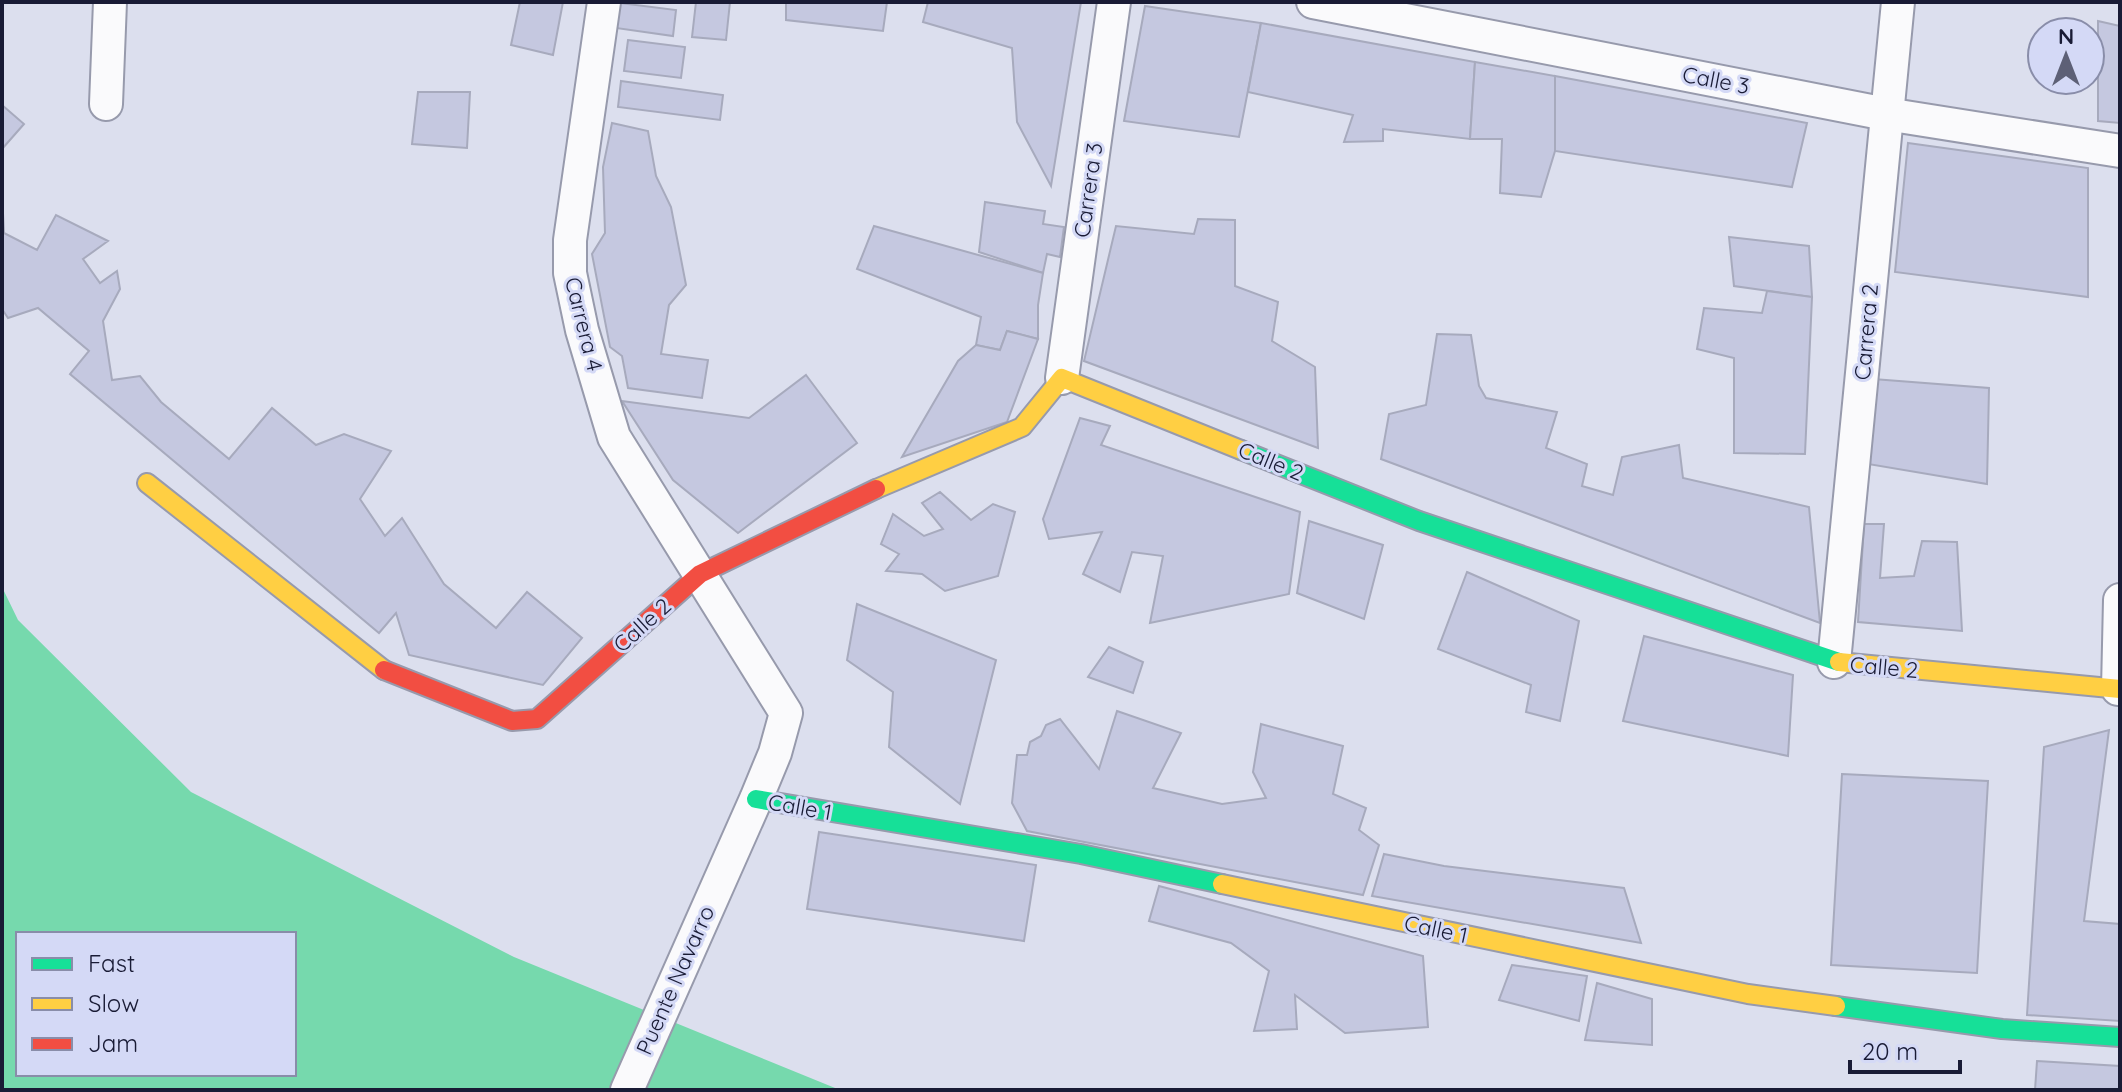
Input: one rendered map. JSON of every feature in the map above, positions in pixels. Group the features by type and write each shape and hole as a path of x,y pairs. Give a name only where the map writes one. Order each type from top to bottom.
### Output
{"street":[{"path":"106,104 110,2"},
{"name":"Carrera 4","path":"604,2 570,240 570,273 582,330 614,437 786,713 775,753 756,799"},
{"name":"Carrera 3","path":"1062,378 1114,2"},
{"name":"Calle 3","path":"1313,2 1886,114 2120,151"},
{"name":"Carrera 2","path":"1834,662 1898,2"},
{"name":"Calle 2","path":"147,483 391,676 512,721 537,719 700,574 891,482 1022,427 1062,378 1419,521 1834,662 2119,689"},
{"path":"2119,689 2120,600"},
{"name":"Puente Navarro","path":"627,1090 756,799"},
{"name":"Calle 1","path":"756,799 1081,854 1748,994 2002,1029 2120,1037"}],"shaded area":[{"path":"2,587 18,620 191,792 514,957 840,1090 2,1090"}],"building":[{"path":"520,2 563,2 553,55 511,45"},
{"path":"696,2 730,2 726,40 692,37"},
{"path":"786,2 887,2 883,31 786,20"},
{"path":"928,2 1081,2 1051,186 1017,122 1012,48 923,22"},
{"path":"620,3 676,10 673,36 616,28"},
{"path":"1145,6 1261,23 1239,137 1124,121"},
{"path":"1261,23 1475,62 1470,139 1383,129 1383,141 1344,142 1353,115 1248,92"},
{"path":"2106,23 2120,26 2120,123 2098,121 2098,96 2106,96"},
{"path":"628,40 685,47 681,78 624,71"},
{"path":"1475,62 1555,76 1555,151 1541,197 1500,193 1502,139 1470,139"},
{"path":"1555,76 1807,123 1792,187 1555,151"},
{"path":"621,81 723,95 720,120 618,107"},
{"path":"418,92 470,92 467,148 412,144"},
{"path":"2,105 24,124 2,149"},
{"path":"612,123 648,131 656,176 671,207 686,285 669,305 661,354 708,360 702,398 628,388 622,356 610,347 592,254 605,233 603,167"},
{"path":"1908,143 2088,168 2088,297 1895,272"},
{"path":"2,193 4,233 37,250 56,215 108,241 83,259 100,283 117,271 120,289 103,321 112,380 140,376 161,402 229,459 272,408 316,445 344,434 391,451 360,499 385,536 402,518 444,584 496,628 527,592 582,638 543,685 409,655 396,613 379,633 70,374 89,351 38,308 8,318 2,309"},
{"path":"985,202 1045,211 1043,224 1064,227 1060,257 1047,254 1043,273 979,252"},
{"path":"1198,219 1235,220 1235,286 1278,302 1272,341 1315,367 1318,448 1084,361 1116,226 1194,234"},
{"path":"874,226 1043,273 1038,305 1038,339 1007,331 1000,350 976,345 981,317 857,269"},
{"path":"1729,237 1809,246 1812,297 1734,286"},
{"path":"1767,291 1812,297 1805,454 1734,453 1734,358 1697,349 1704,308 1762,313"},
{"path":"1007,331 1038,339 1007,422 902,457 958,361 976,345 1000,350"},
{"path":"1437,334 1471,335 1479,386 1486,398 1557,412 1546,448 1587,464 1582,486 1613,495 1622,457 1679,445 1683,478 1809,507 1820,623 1381,459 1389,414 1426,405"},
{"path":"806,375 857,443 738,533 673,480 622,401 749,418"},
{"path":"1873,379 1989,388 1987,484 1868,464"},
{"path":"1080,418 1110,426 1101,445 1300,512 1289,594 1150,623 1163,556 1132,552 1120,592 1083,574 1102,532 1049,539 1043,519"},
{"path":"940,492 971,520 993,504 1015,512 998,576 945,591 922,574 886,571 899,554 881,544 893,514 924,536 943,529 922,503"},
{"path":"1309,521 1383,545 1364,619 1297,593"},
{"path":"1864,524 1884,524 1880,578 1914,576 1922,541 1957,542 1962,631 1858,622"},
{"path":"1467,572 1579,621 1560,721 1526,712 1531,685 1438,649"},
{"path":"857,604 996,660 960,804 889,747 893,692 847,660"},
{"path":"1644,636 1793,675 1788,756 1623,721"},
{"path":"1109,647 1143,662 1133,693 1088,677"},
{"path":"1117,711 1181,733 1153,788 1222,804 1266,798 1253,772 1261,724 1343,746 1333,794 1366,808 1359,830 1379,845 1363,895 1027,831 1012,803 1017,755 1027,755 1030,742 1041,736 1046,725 1060,719 1099,769"},
{"path":"2109,730 2084,921 2120,924 2120,1021 2027,1015 2044,747"},
{"path":"1842,774 1988,781 1977,973 1831,965"},
{"path":"819,832 1036,865 1024,941 807,909"},
{"path":"1384,854 1444,866 1624,888 1641,943 1372,896"},
{"path":"1159,886 1423,956 1428,1027 1345,1033 1295,995 1297,1029 1254,1031 1269,971 1231,943 1149,921"},
{"path":"1512,965 1587,976 1579,1021 1499,1000"},
{"path":"1597,983 1652,999 1652,1045 1585,1040"},
{"path":"2037,1061 2120,1066 2120,1090 2035,1090"}],"traffic: fast":[{"path":"1241,450 1419,521 1839,662"},
{"path":"756,799 1081,854 1222,884"},
{"path":"1836,1006 2002,1029 2120,1037"}],"traffic: slow":[{"path":"876,489 1022,427 1062,378 1241,450"},
{"path":"147,483 384,670"},
{"path":"1839,662 2120,689"},
{"path":"1222,884 1748,994 1836,1006"}],"traffic: jam":[{"path":"384,670 512,721 537,719 700,574 876,489"}]}
